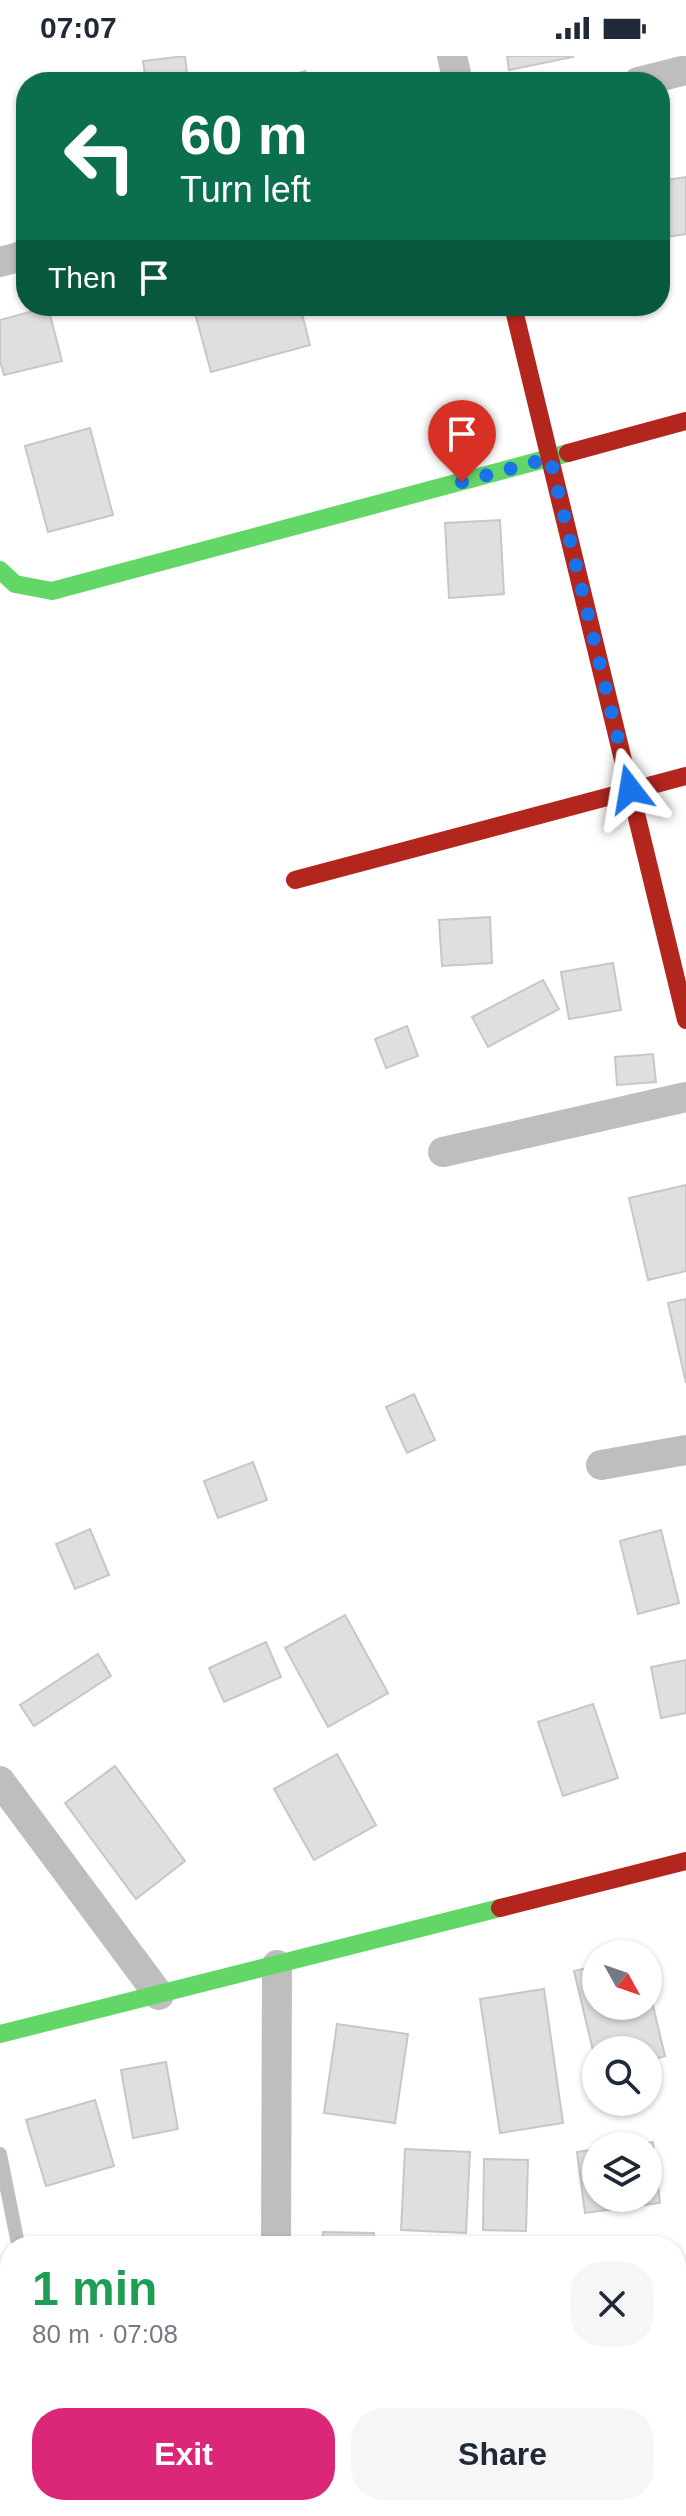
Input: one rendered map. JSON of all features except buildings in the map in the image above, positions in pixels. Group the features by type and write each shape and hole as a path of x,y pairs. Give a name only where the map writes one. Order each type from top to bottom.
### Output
{"main road":[{"path":"515,316 686,1020"},
{"path":"0,570 15,584 52,591 686,421"},
{"path":"295,880 686,776"},
{"path":"0,2034 686,1861"}],"street":[{"path":"443,1152 686,1097"},
{"path":"601,1465 686,1450"},
{"path":"0,1781 159,1995"},
{"path":"276,2236 277,1965"}],"lane":[{"path":"0,2154 16,2236"}],"traffic: fast":[{"path":"0,570 15,584 52,591 568,453"},
{"path":"0,2034 500,1908"}],"traffic: jam":[{"path":"515,316 686,1020"},
{"path":"568,453 686,421"},
{"path":"295,880 686,776"},
{"path":"500,1908 686,1861"}],"route":[{"path":"462,482 550,458 630,789"}]}
